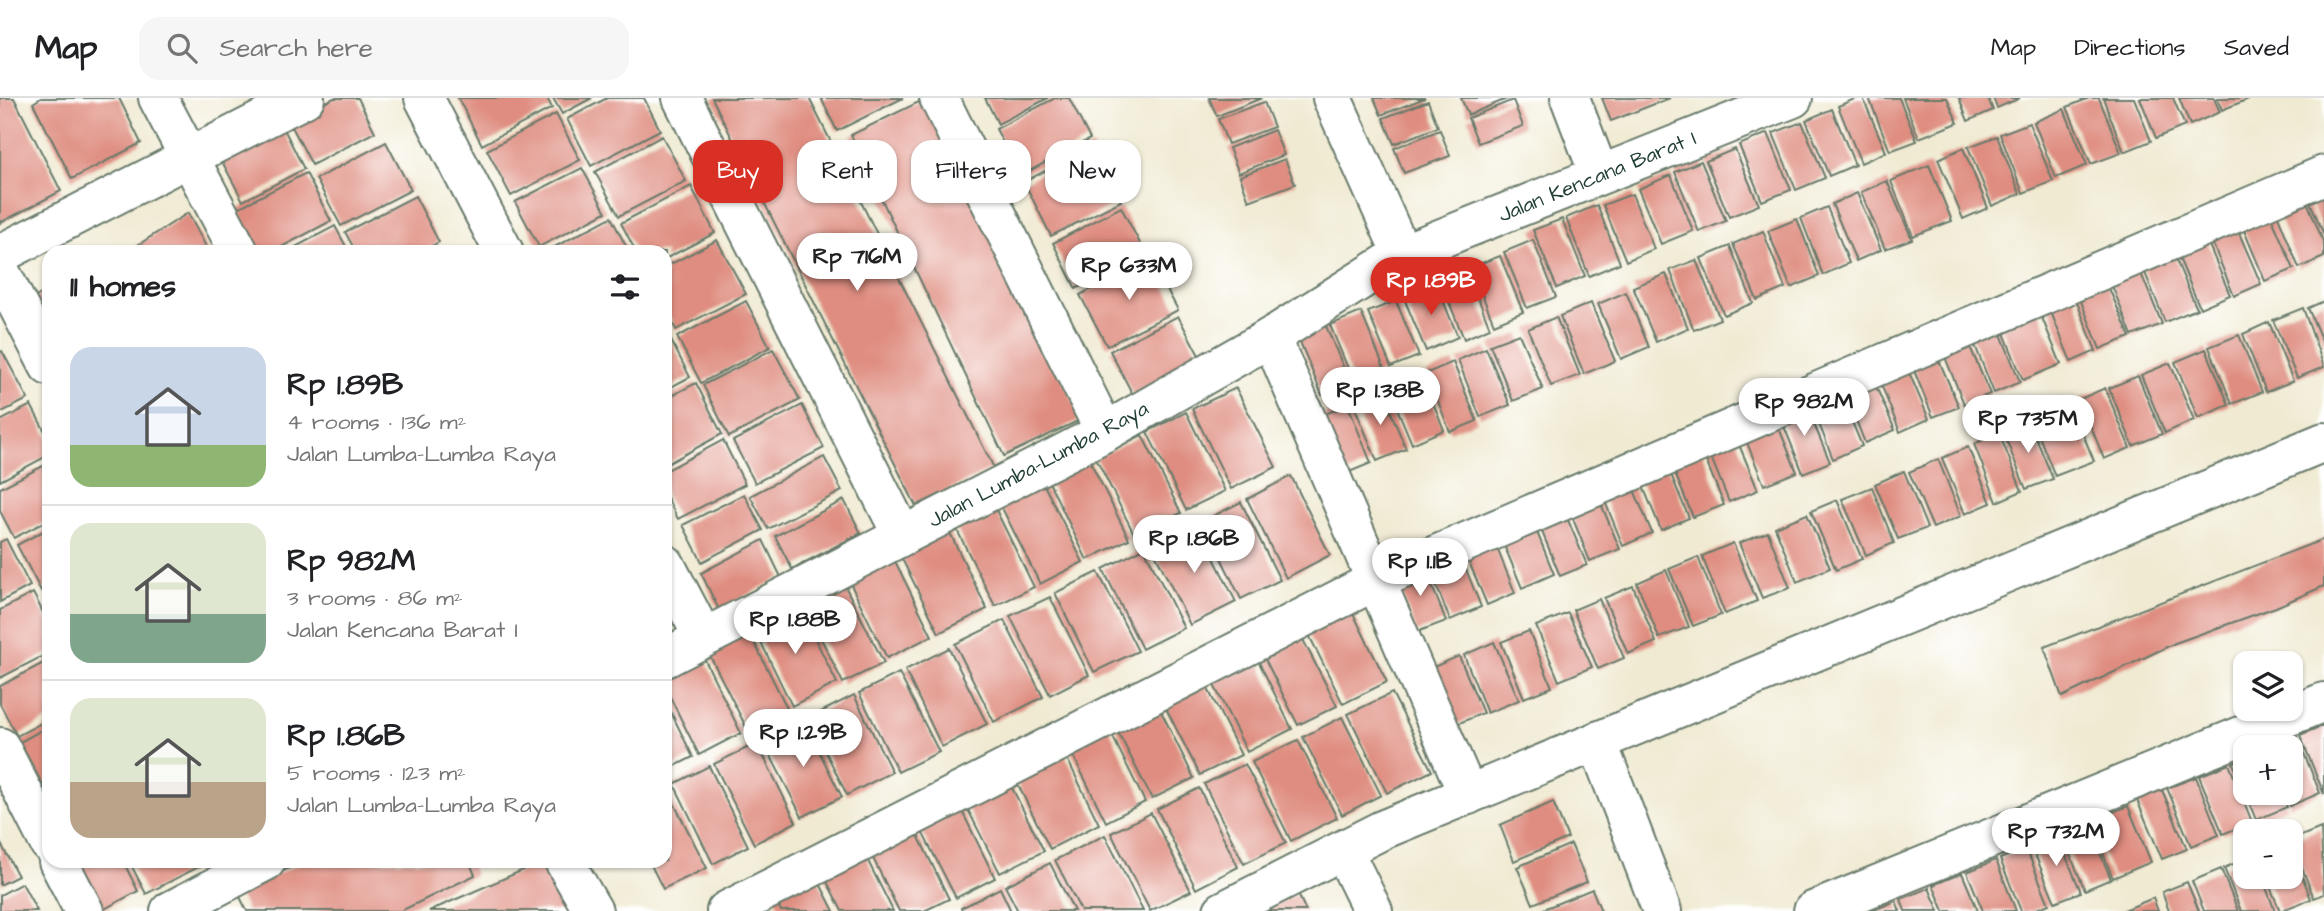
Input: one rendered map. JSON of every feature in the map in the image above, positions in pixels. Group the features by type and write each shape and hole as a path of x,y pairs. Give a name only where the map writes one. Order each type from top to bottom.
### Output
{"street":[{"path":"158,98 235,245"},
{"path":"0,254 305,98"},
{"path":"424,98 500,245"},
{"path":"682,98 901,536"},
{"path":"939,98 1105,432"},
{"path":"1332,98 1402,254"},
{"path":"1570,98 1599,174"},
{"name":"Jalan Kencana Barat I","path":"1402,254 1793,98"},
{"path":"726,911 1375,581 2324,175"},
{"name":"Jalan Lumba-Lumba Raya","path":"672,654 1105,432 1271,337 1402,254"},
{"path":"0,271 42,352"},
{"path":"1271,337 1468,795"},
{"path":"1223,911 1382,830 2324,442"},
{"path":"672,577 703,637"},
{"path":"1814,911 2324,702"},
{"path":"1597,741 1662,911"},
{"path":"0,747 42,829"},
{"path":"1343,850 1373,911"},
{"path":"62,868 83,911"},
{"path":"170,911 253,868"},
{"path":"568,868 593,911"}],"building":[{"path":"0,98 14,98 61,191 0,223"},
{"path":"41,98 119,98 141,143 72,179 33,103"},
{"path":"334,98 358,98 375,132 312,165 289,121"},
{"path":"458,98 547,98 552,108 482,145"},
{"path":"553,98 592,98 562,114"},
{"path":"607,98 644,98 660,130 591,166 567,119"},
{"path":"712,98 809,98 830,140 797,140 797,203 862,203 994,468 916,506 764,203 783,203 783,140 733,140"},
{"path":"821,98 903,98 837,131"},
{"path":"927,98 947,140 911,140 911,203 978,203 1082,419 1004,456 883,203 897,203 897,140 853,140 851,135"},
{"path":"985,98 1048,98 998,124"},
{"path":"1055,98 1069,98 1090,139 1045,140 1045,163 1031,170 1031,140 1002,140 996,129"},
{"path":"1209,98 1262,98 1217,116"},
{"path":"1374,98 1425,98 1381,115"},
{"path":"1461,98 1509,98 1468,115"},
{"path":"1602,98 1670,98 1611,121"},
{"path":"1863,98 1886,152 1861,163 1838,106"},
{"path":"1869,98 1899,98 1917,141 1890,151"},
{"path":"1903,98 1947,98 1958,123 1919,138"},
{"path":"1959,98 1988,98 1993,110 1968,121"},
{"path":"1993,98 2020,98 1997,108"},
{"path":"2089,98 2099,98 2121,153 2091,164 2067,107"},
{"path":"2103,98 2134,98 2151,141 2124,152"},
{"path":"2140,98 2173,98 2185,126 2156,138"},
{"path":"2179,98 2214,98 2220,112 2190,125"},
{"path":"2217,98 2251,98 2222,110"},
{"path":"1513,100 1523,126 1478,143 1468,118"},
{"path":"1428,101 1438,127 1394,144 1383,118"},
{"path":"1264,102 1274,127 1228,144 1218,119"},
{"path":"1832,109 1855,165 1829,176 1806,120"},
{"path":"2064,109 2087,165 2056,178 2034,122"},
{"path":"556,114 580,160 511,196 487,150"},
{"path":"280,121 304,169 243,201 218,154"},
{"path":"1802,122 1825,178 1796,190 1773,133"},
{"path":"2029,123 2053,181 2023,193 2000,134"},
{"path":"1274,130 1284,155 1239,173 1229,148"},
{"path":"1440,130 1450,156 1404,173 1394,148"},
{"path":"1768,133 1791,190 1762,201 1739,145"},
{"path":"662,136 686,181 619,216 595,172"},
{"path":"1997,136 2020,194 1992,206 1968,147"},
{"path":"386,142 411,190 341,226 316,179"},
{"path":"1963,148 1988,208 1963,219 1938,159"},
{"path":"1735,149 1759,205 1729,217 1706,161"},
{"path":"1285,159 1295,184 1249,201 1240,176"},
{"path":"1701,161 1726,221 1699,232 1675,172"},
{"path":"1929,165 1952,221 1913,236 1891,181"},
{"path":"582,168 606,212 543,245 538,245 515,202"},
{"path":"1045,171 1045,203 1117,203 1051,236 1031,196 1031,178"},
{"path":"306,173 331,221 285,245 254,245 236,209"},
{"path":"1671,175 1693,231 1661,244 1638,189"},
{"path":"1887,181 1912,239 1885,249 1861,192"},
{"path":"691,186 693,203 700,203 715,233 672,255 672,245 632,245 621,223"},
{"path":"2324,191 2324,235 2308,197"},
{"path":"1857,193 1881,250 1856,261 1832,204"},
{"path":"1632,194 1654,249 1626,261 1603,205"},
{"path":"415,196 439,242 434,245 352,245 345,232"},
{"path":"2306,199 2324,244 2324,257 2299,268 2276,211"},
{"path":"1597,205 1620,263 1589,276 1566,218"},
{"path":"1121,207 1145,253 1076,289 1053,243"},
{"path":"1827,207 1849,263 1823,275 1801,218"},
{"path":"2269,212 2294,269 2265,281 2241,223"},
{"path":"188,213 205,245 138,245"},
{"path":"611,217 625,245 558,245"},
{"path":"1562,219 1585,276 1557,288 1533,230"},
{"path":"1797,219 1819,276 1791,288 1768,231"},
{"path":"335,226 345,245 299,245"},
{"path":"2236,226 2261,284 2234,296 2210,237"},
{"path":"1763,231 1785,288 1757,300 1733,244"},
{"path":"2206,238 2230,295 2200,308 2176,251"},
{"path":"717,240 746,294 676,330 672,322 672,263"},
{"path":"1533,240 1556,297 1527,308 1504,252"},
{"path":"1730,246 1753,303 1724,315 1701,258"},
{"path":"2173,253 2197,309 2165,322 2142,265"},
{"path":"1500,256 1523,312 1494,324 1471,267"},
{"path":"1150,258 1178,310 1107,346 1080,295"},
{"path":"1696,260 1720,319 1694,330 1670,270"},
{"path":"2138,266 2162,324 2132,336 2109,278"},
{"path":"1466,268 1490,328 1464,339 1440,280"},
{"path":"1666,274 1688,328 1656,342 1633,287"},
{"path":"2105,279 2130,337 2100,349 2077,291"},
{"path":"1436,283 1458,337 1426,351 1403,296"},
{"path":"1626,292 1649,347 1621,359 1598,304"},
{"path":"2073,292 2096,351 2071,362 2047,302"},
{"path":"42,293 42,316 31,300"},
{"path":"746,301 770,347 701,383 677,337"},
{"path":"1396,301 1419,356 1391,367 1368,312"},
{"path":"2324,301 2324,346 2308,308"},
{"path":"1591,303 1615,361 1584,374 1560,316"},
{"path":"2038,308 2061,364 2023,380 2000,323"},
{"path":"2303,308 2324,367 2297,378 2273,320"},
{"path":"1361,312 1385,370 1354,383 1330,325"},
{"path":"1178,316 1201,359 1133,395 1110,351"},
{"path":"1556,317 1580,375 1551,386 1528,329"},
{"path":"2269,322 2293,381 2266,392 2243,334"},
{"path":"1997,324 2020,382 1994,393 1971,335"},
{"path":"1326,326 1350,383 1322,395 1298,337"},
{"path":"1519,334 1543,389 1513,401 1490,345"},
{"path":"2239,335 2262,392 2232,404 2209,347"},
{"path":"1966,337 1990,394 1964,404 1941,347"},
{"path":"672,342 690,377 672,386"},
{"path":"1486,348 1510,405 1480,417 1458,360"},
{"path":"773,349 800,400 729,437 703,385"},
{"path":"2206,349 2229,405 2198,418 2175,362"},
{"path":"2,351 28,399 0,413 0,352"},
{"path":"1935,351 1959,407 1933,417 1910,361"},
{"path":"1453,362 1477,421 1450,432 1427,373"},
{"path":"1905,363 1929,419 1900,432 1877,374"},
{"path":"2170,363 2194,420 2165,433 2141,375"},
{"path":"1422,375 1444,430 1412,444 1389,389"},
{"path":"1871,375 1895,430 1865,443 1843,387"},
{"path":"2138,376 2162,434 2133,446 2109,388"},
{"path":"696,383 722,434 672,461 672,395"},
{"path":"1236,388 1276,467 1231,489 1192,409"},
{"path":"2105,388 2130,448 2104,459 2080,399"},
{"path":"1839,390 1862,446 1833,459 1810,401"},
{"path":"1383,393 1406,449 1377,461 1354,405"},
{"path":"1805,403 1830,462 1803,473 1779,414"},
{"path":"31,405 42,426 42,459 0,481 0,421"},
{"path":"802,405 824,448 755,483 733,441"},
{"path":"1348,405 1371,463 1340,476 1317,417"},
{"path":"2071,405 2094,461 2055,476 2033,421"},
{"path":"1186,412 1225,491 1186,510 1147,432"},
{"path":"1774,416 1797,472 1764,485 1742,430"},
{"path":"2029,421 2053,479 2026,489 2003,432"},
{"path":"1999,433 2022,491 1997,502 1974,444"},
{"path":"1142,435 1181,513 1135,536 1096,458"},
{"path":"1735,435 1758,490 1729,502 1707,447"},
{"path":"723,440 745,484 678,519 672,507 672,467"},
{"path":"1700,446 1724,505 1693,517 1669,459"},
{"path":"1968,447 1991,503 1965,514 1942,458"},
{"path":"824,457 842,491 768,529 750,496"},
{"path":"1089,459 1129,539 1087,560 1048,480"},
{"path":"1938,459 1961,516 1933,528 1909,472"},
{"path":"1665,460 1689,518 1661,530 1637,472"},
{"path":"42,467 42,524 14,538 0,511 0,488"},
{"path":"1904,471 1927,528 1898,539 1875,484"},
{"path":"1291,476 1330,555 1286,578 1247,499"},
{"path":"1629,478 1652,533 1623,546 1600,489"},
{"path":"1043,483 1083,562 1040,584 1000,504"},
{"path":"1872,487 1894,543 1866,555 1842,499"},
{"path":"1596,492 1620,549 1590,561 1567,504"},
{"path":"744,494 763,530 702,562 683,525"},
{"path":"844,500 861,533 792,569 775,536"},
{"path":"1837,500 1862,559 1836,570 1811,511"},
{"path":"1241,502 1280,580 1241,599 1203,521"},
{"path":"1562,506 1587,565 1560,576 1536,517"},
{"path":"995,508 1034,587 995,606 956,528"},
{"path":"1807,514 1830,568 1797,582 1775,527"},
{"path":"1532,520 1554,574 1522,588 1499,533"},
{"path":"1197,524 1236,602 1190,625 1152,547"},
{"path":"949,531 987,609 939,633 900,555"},
{"path":"42,532 42,590 41,591 17,545"},
{"path":"1768,532 1790,588 1762,598 1739,543"},
{"path":"1493,538 1515,593 1487,605 1464,550"},
{"path":"6,539 30,586 0,602 0,542"},
{"path":"2324,539 2324,586 2276,607 2175,643 2062,697 2044,647"},
{"path":"763,540 781,577 719,610 701,573"},
{"path":"1733,543 1757,601 1725,614 1702,556"},
{"path":"1144,548 1184,628 1142,649 1103,569"},
{"path":"1458,549 1481,607 1450,620 1427,562"},
{"path":"1698,557 1721,615 1693,626 1669,569"},
{"path":"894,559 932,636 887,658 849,581"},
{"path":"1423,563 1446,621 1417,632 1394,575"},
{"path":"1666,570 1689,627 1659,638 1637,583"},
{"path":"1098,572 1138,651 1094,672 1055,593"},
{"path":"844,584 884,663 843,683 804,604"},
{"path":"1633,586 1656,642 1628,654 1604,598"},
{"path":"33,593 42,610 42,657 0,678 0,610"},
{"path":"1050,597 1089,675 1050,695 1010,616"},
{"path":"1599,599 1624,658 1598,669 1573,610"},
{"path":"1348,603 1387,682 1343,704 1304,625"},
{"path":"799,606 837,683 792,706 754,628"},
{"path":"1568,613 1592,667 1559,681 1536,626"},
{"path":"1004,620 1043,697 994,722 955,644"},
{"path":"1297,628 1337,706 1298,725 1259,647"},
{"path":"1529,631 1552,687 1524,698 1501,642"},
{"path":"749,632 787,708 747,729 708,652"},
{"path":"1494,642 1519,700 1487,713 1464,655"},
{"path":"949,648 987,724 942,747 905,670"},
{"path":"1253,650 1292,729 1247,752 1208,673"},
{"path":"702,654 741,733 699,755 672,701 672,669"},
{"path":"1459,656 1483,713 1455,725 1431,668"},
{"path":"42,664 42,723 17,736 0,704 0,686"},
{"path":"899,673 939,752 898,772 859,693"},
{"path":"1201,675 1241,755 1200,775 1159,695"},
{"path":"1392,693 1432,771 1387,793 1348,714"},
{"path":"854,695 892,772 847,795 809,718"},
{"path":"1155,699 1194,778 1152,799 1112,720"},
{"path":"672,714 693,757 672,768"},
{"path":"1342,717 1381,795 1342,815 1303,737"},
{"path":"804,721 842,797 802,817 763,741"},
{"path":"1106,723 1145,802 1106,822 1067,743"},
{"path":"2324,725 2324,794 2303,742 2303,735 2300,735"},
{"path":"42,730 42,784 20,742"},
{"path":"1298,740 1337,818 1291,841 1252,762"},
{"path":"757,743 796,822 754,844 714,764"},
{"path":"1061,746 1099,824 1050,849 1011,771"},
{"path":"2303,751 2320,793 2303,800"},
{"path":"1245,764 1286,843 1244,864 1204,784"},
{"path":"2229,764 2233,774 2233,805 2245,805 2251,819 2233,819 2233,830 2223,834 2199,776"},
{"path":"709,766 748,846 713,864 674,784"},
{"path":"1005,774 1044,851 1000,873 961,796"},
{"path":"2196,777 2219,835 2191,846 2167,788"},
{"path":"1199,788 1238,867 1196,889 1157,809"},
{"path":"2162,790 2187,849 2162,859 2137,800"},
{"path":"956,799 995,878 956,898 916,820"},
{"path":"672,800 707,868 663,889 652,868 672,868"},
{"path":"1553,802 1568,838 1514,861 1500,825"},
{"path":"2250,805 2287,807 2258,819 2256,819"},
{"path":"2128,806 2151,862 2113,878 2090,821"},
{"path":"1151,813 1191,891 1150,911 1111,833"},
{"path":"911,821 949,899 924,911 899,911 866,844"},
{"path":"2087,822 2111,879 2085,890 2061,833"},
{"path":"2321,828 2324,894 2314,898 2303,870 2303,835"},
{"path":"1105,835 1143,911 1081,911 1055,860"},
{"path":"2057,835 2081,892 2055,902 2031,845"},
{"path":"0,842 18,876 0,885"},
{"path":"1571,844 1587,882 1533,904 1517,867"},
{"path":"861,847 893,911 842,911 820,868"},
{"path":"2026,848 2049,904 2032,911 2021,911 2000,859"},
{"path":"1996,860 2016,911 1983,911 1967,872"},
{"path":"1050,863 1074,911 1018,911 1005,886"},
{"path":"2233,864 2233,889 2267,889 2275,911 2241,911 2224,868"},
{"path":"80,868 126,868 138,891 101,911"},
{"path":"133,868 196,868 146,894"},
{"path":"290,868 472,868 475,875 401,911 247,911 238,893"},
{"path":"528,868 553,868 572,911 429,911"},
{"path":"2221,869 2238,911 2204,911 2192,881"},
{"path":"813,870 834,911 781,911 771,891"},
{"path":"1962,873 1978,911 1944,911 1933,885"},
{"path":"2303,879 2311,899 2280,911 2271,889 2303,889"},
{"path":"2187,882 2199,911 2169,911 2162,892"},
{"path":"22,883 37,911 0,911 0,895"},
{"path":"1000,888 1011,911 962,911 961,908"},
{"path":"1929,888 1939,911 1905,911 1901,899"},
{"path":"1592,889 1601,911 1539,911"},
{"path":"1298,894 1306,911 1261,911"},
{"path":"2153,898 2158,911 2122,911"},
{"path":"1896,901 1900,911 1871,911"}]}
